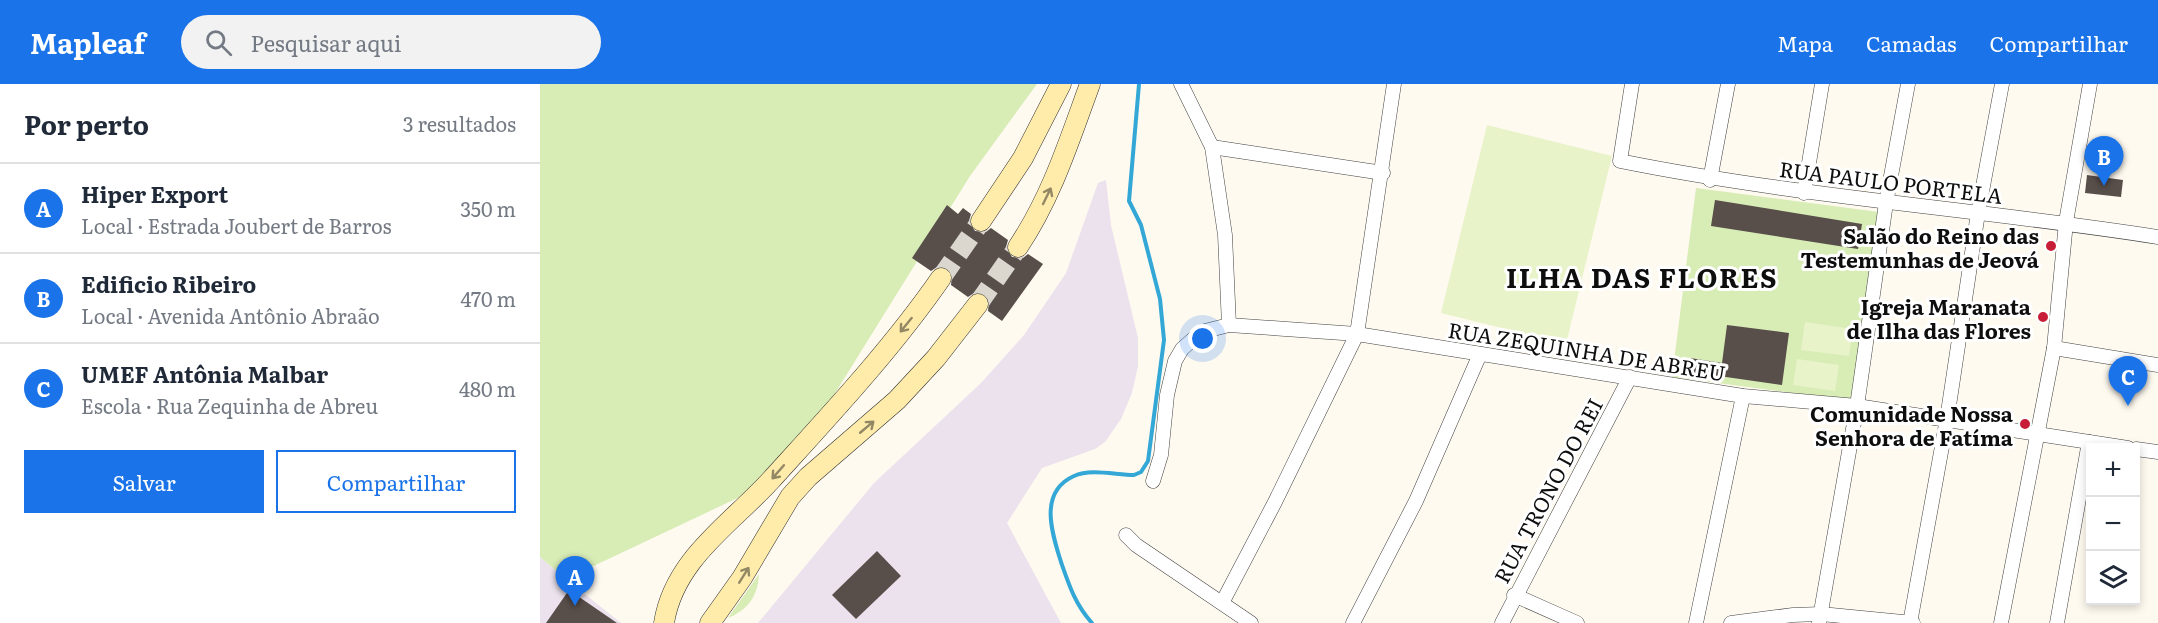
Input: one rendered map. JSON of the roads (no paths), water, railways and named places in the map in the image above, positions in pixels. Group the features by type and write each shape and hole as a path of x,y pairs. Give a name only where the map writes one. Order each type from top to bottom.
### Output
{"main road":[{"path":"981,221 1023,158 1061,84"},
{"path":"1018,247 1052,186 1090,84"},
{"path":"664,623 676,587 701,549 772,479 881,355 941,278"},
{"path":"710,623 742,578 790,497 808,477 897,400 936,358 978,304"}],"street":[{"path":"1181,84 1212,147 1225,235 1229,325"},
{"path":"1222,603 1357,334 1383,173 1394,84"},
{"name":"RUA PAULO PORTELA","path":"1632,84 1620,161 1710,180 1886,203 2066,222 2158,237"},
{"path":"1710,180 1728,84"},
{"path":"1804,193 1822,84"},
{"path":"1820,619 1857,406 1886,203 1908,84"},
{"path":"1731,623 1793,615 1820,619 1911,623 1947,419 1978,213 2002,84"},
{"path":"2001,623 2054,348 2066,222 2090,84"},
{"path":"1212,147 1383,173"},
{"name":"RUA ZEQUINHA DE ABREU","path":"1153,482 1161,455 1167,395 1175,361 1182,350 1202,332 1229,325 1357,334 1630,376 1743,396 1857,406 2097,443"},
{"path":"2054,348 2158,365"},
{"path":"1353,623 1416,501 1480,354"},
{"name":"RUA TRONO DO REI","path":"1502,623 1630,376"},
{"path":"1696,623 1743,396"},
{"path":"2057,623 2089,442"},
{"path":"2140,450 2158,452"},
{"path":"1126,535 1136,545 1251,623"},
{"path":"1514,596 1578,623"}],"waterway":[{"path":"1092,623 1077,601 1067,579 1054,539 1051,514 1056,492 1063,483 1074,476 1088,472 1134,475 1141,472 1148,461 1164,340 1160,299 1141,225 1129,201 1139,84"}],"tunnel":[{"path":"941,278 981,221"},
{"path":"978,304 1018,247"}],"place":[{"name":"Edificio Ribeiro","path":"2104,186"},
{"name":"Salão do Reino das Testemunhas de Jeová","path":"2051,246"},
{"name":"Igreja Maranata de Ilha das Flores","path":"2043,317"},
{"name":"UMEF Antônia Malbar","path":"2128,406"},
{"name":"Comunidade Nossa Senhora de Fatíma","path":"2025,424"},
{"name":"Hiper Export","path":"575,606"}],"district":[{"name":"ILHA DAS FLORES","path":"1642,276"}]}
